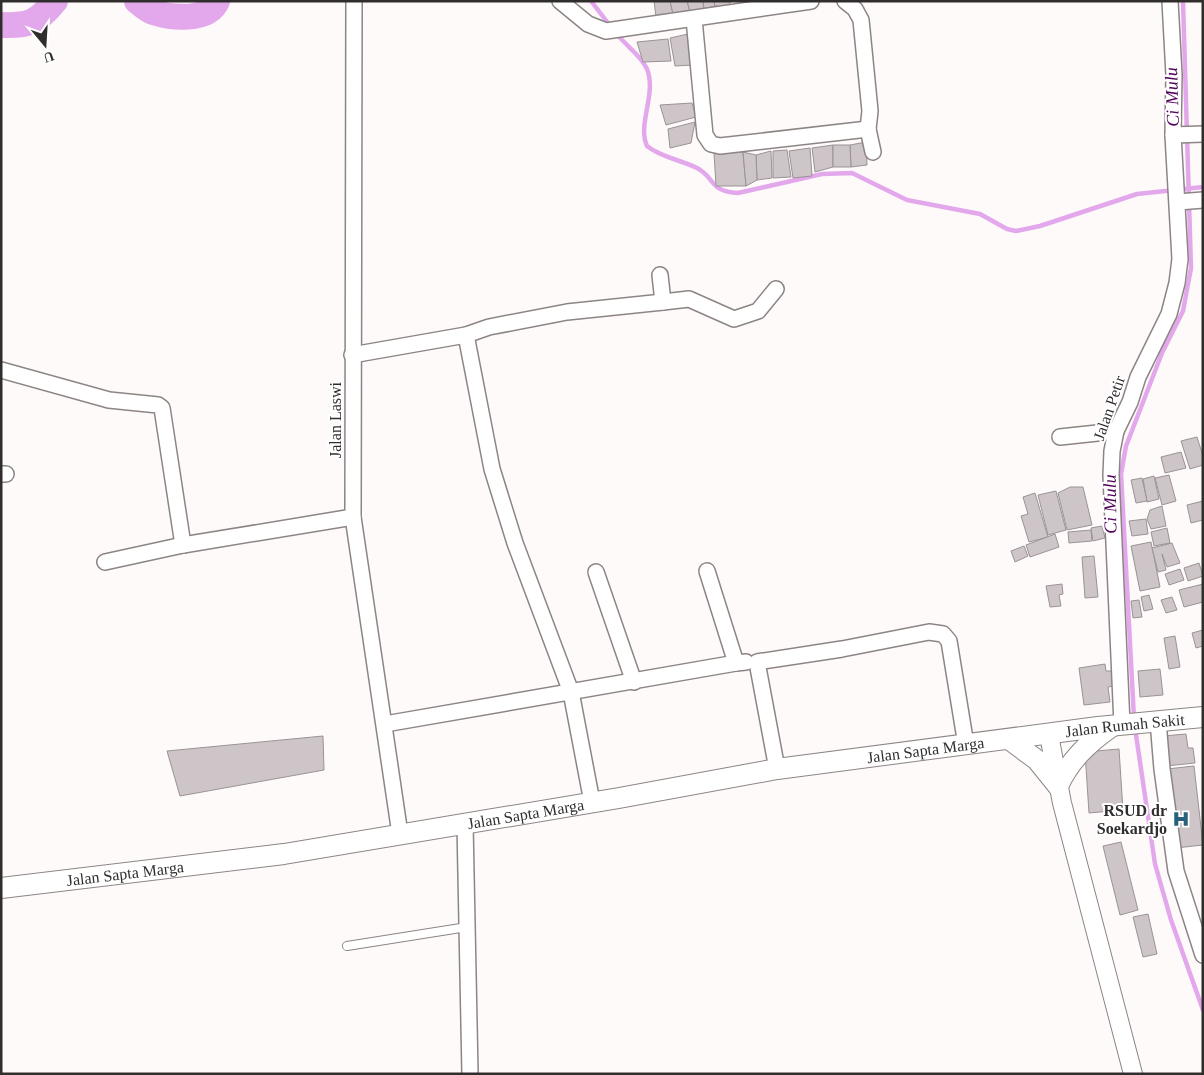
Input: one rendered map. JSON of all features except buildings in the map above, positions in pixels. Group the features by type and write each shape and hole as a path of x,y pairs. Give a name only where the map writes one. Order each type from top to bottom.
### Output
{"main road":[{"name":"Jalan Rumah Sakit","path":"1049,735 1121,725 1203,717"},
{"path":"1010,740 1037,760 1058,786 1073,760 1090,742 1121,725"},
{"name":"Jalan Sapta Marga","path":"1,888 274,855 465,824 777,769 1049,735"}],"street":[{"name":"Jalan Laswi","path":"354,1 353,517 400,834"},
{"path":"560,1 588,24 613,29 811,1"},
{"path":"845,1 855,9 861,20 870,111 868,128 873,152"},
{"name":"Jalan Petir","path":"1121,725 1111,475 1112,451 1116,431 1130,402 1138,377 1169,314 1177,283 1180,259 1179,202 1176,181 1174,75 1170,1"},
{"path":"694,19 705,135 711,144 720,146 868,128"},
{"path":"1176,135 1199,134"},
{"path":"1179,202 1201,200"},
{"path":"660,275 663,302"},
{"path":"352,355 466,335 489,327 566,312 663,302 690,300 734,319 758,312 776,289"},
{"path":"466,335 483,429 500,496 571,692 592,802"},
{"path":"1,370 109,400 158,405 162,408 183,545"},
{"path":"1060,437 1116,431"},
{"path":"105,562 183,545 353,517"},
{"path":"707,571 736,663"},
{"path":"596,572 634,682"},
{"path":"385,724 736,663 757,662 842,649 929,632 943,634 949,641 954,660 966,745"},
{"path":"757,662 777,769"},
{"path":"1157,722 1176,871 1203,955"},
{"path":"1049,735 1058,786 1133,1074"},
{"path":"465,824 470,1074"}],"lane":[{"path":"347,946 467,927"}],"waterway":[{"path":"1,25 19,25 32,22 43,14 55,1"},
{"path":"137,1 153,12 179,17 188,17 206,12 217,1"},
{"path":"591,1 611,27"},
{"name":"Ci Mulu","path":"1134,718 1121,474 1126,446 1162,353 1183,311 1191,268 1183,1"},
{"path":"616,33 641,59 647,69 650,88 644,128 647,146 658,153 697,168 717,187 729,192 738,193 822,174 852,173 907,200 980,214 1007,229 1016,231 1040,226 1137,194 1203,187"},
{"name":"Ci Mulu","path":"1135,728 1155,864 1171,920 1203,1010"}],"place":[{"name":"RSUD dr Soekardjo","path":"1181,819"}]}
